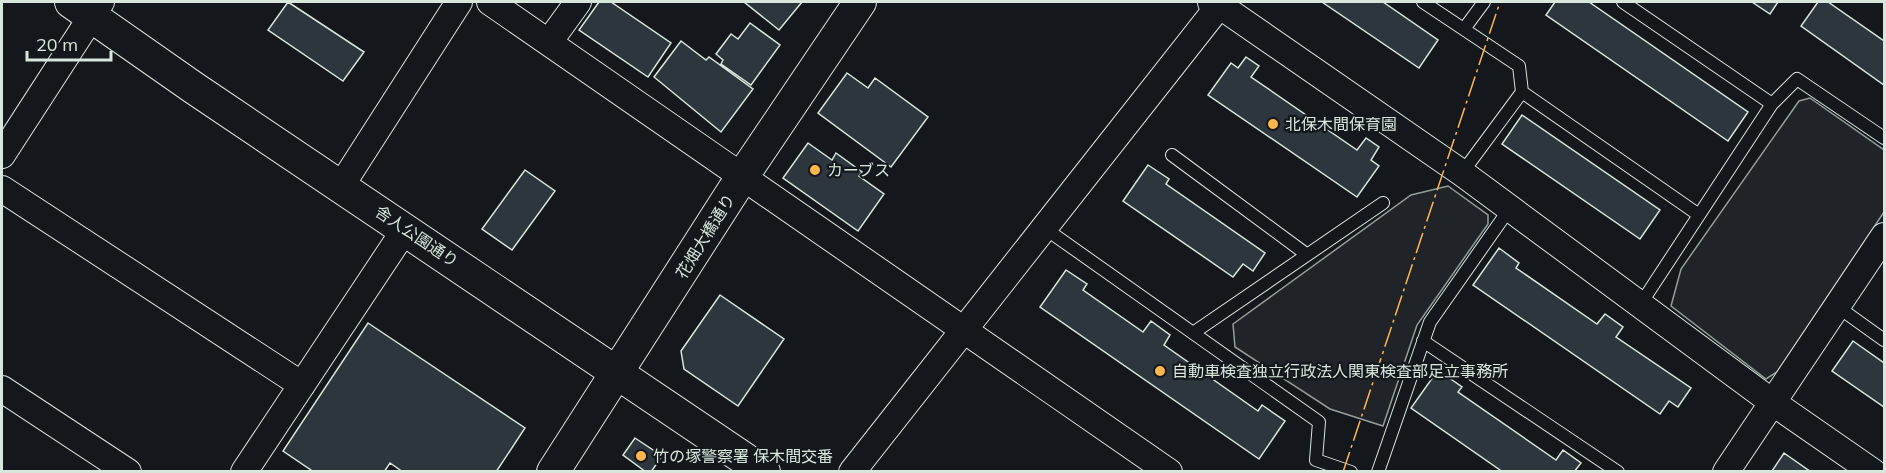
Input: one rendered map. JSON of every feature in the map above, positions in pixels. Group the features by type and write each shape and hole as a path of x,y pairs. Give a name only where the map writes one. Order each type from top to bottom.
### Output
{"street":[{"path":"341,186 459,2"},
{"path":"490,2 1169,471"},
{"path":"549,42 578,2"},
{"name":"花畑大橋通り","path":"553,471 742,177 860,2"},
{"path":"852,471 1218,3 1462,173 1773,402 1873,471"},
{"path":"2,155 88,6"},
{"name":"舎人公園通り","path":"88,6 341,186 764,471"},
{"path":"2,189 302,385"},
{"path":"244,471 406,228"},
{"path":"1726,471 1884,236"},
{"path":"2,389 128,471"}],"lane":[{"path":"1423,2 1519,66 1522,92 1462,173"},
{"path":"1464,29 1484,2"},
{"path":"1623,2 1772,104"},
{"path":"1640,305 1772,104 1797,79 1884,138"},
{"path":"1522,92 1700,215"},
{"path":"1172,155 1306,254"},
{"path":"1193,333 1383,203"},
{"path":"1378,471 1430,322 1510,208"},
{"path":"1043,227 1319,422 1316,460 1351,471"},
{"path":"1838,307 1884,340"},
{"path":"1423,341 1618,471"}],"shaded area":[{"path":"1810,98 1884,150 1884,212 1777,372 1766,379 1671,306 1681,269 1799,101"},
{"path":"1448,186 1488,215 1488,224 1417,325 1383,426 1330,409 1235,347 1233,324 1411,195"}],"building":[{"path":"288,2 364,52 343,81 268,30"},
{"path":"599,2 611,2 671,43 648,77 579,30"},
{"path":"744,2 802,2 779,30"},
{"path":"1322,2 1383,2 1438,40 1419,68"},
{"path":"1555,2 1589,2 1748,112 1728,141 1546,15"},
{"path":"1752,2 1778,2 1770,14"},
{"path":"1818,2 1828,2 1884,41 1884,85 1801,26"},
{"path":"750,23 780,45 751,85 721,64 723,60 716,54 731,34 738,39"},
{"path":"681,41 706,60 709,57 753,89 721,132 654,77"},
{"path":"1246,57 1259,66 1251,77 1357,150 1366,138 1379,147 1371,160 1379,166 1357,197 1208,95 1231,63 1238,68"},
{"path":"847,73 868,88 875,78 928,117 891,167 818,113"},
{"path":"1522,115 1660,210 1640,239 1502,144"},
{"path":"808,143 832,160 836,153 862,172 859,176 884,194 858,231 783,178"},
{"path":"1148,165 1169,179 1166,184 1265,253 1253,271 1243,264 1233,277 1123,201"},
{"path":"525,170 555,191 512,250 482,229"},
{"path":"1499,248 1519,263 1516,268 1597,324 1605,314 1623,327 1616,337 1691,388 1678,407 1669,401 1660,414 1473,285"},
{"path":"1066,270 1087,284 1083,290 1143,332 1151,321 1170,335 1164,345 1258,411 1262,405 1285,421 1259,459 1040,307"},
{"path":"720,295 784,339 738,406 684,369 681,351"},
{"path":"368,323 525,428 496,472 403,472 390,463 384,472 314,472 283,451"},
{"path":"1853,341 1884,363 1884,407 1832,371"},
{"path":"1438,370 1462,387 1458,392 1556,460 1563,450 1581,463 1574,472 1503,472 1411,408"},
{"path":"635,438 662,456 651,472 646,472 623,455"},
{"path":"1784,453 1811,472 1772,471"}],"power":[{"path":"1343,472 1500,2"}],"place":[{"name":"北保木間保育園","path":"1273,124"},
{"name":"カーブス","path":"815,170"},
{"name":"自動車検査独立行政法人関東検査部足立事務所","path":"1160,371"},
{"name":"竹の塚警察署 保木間交番","path":"641,456"}]}
